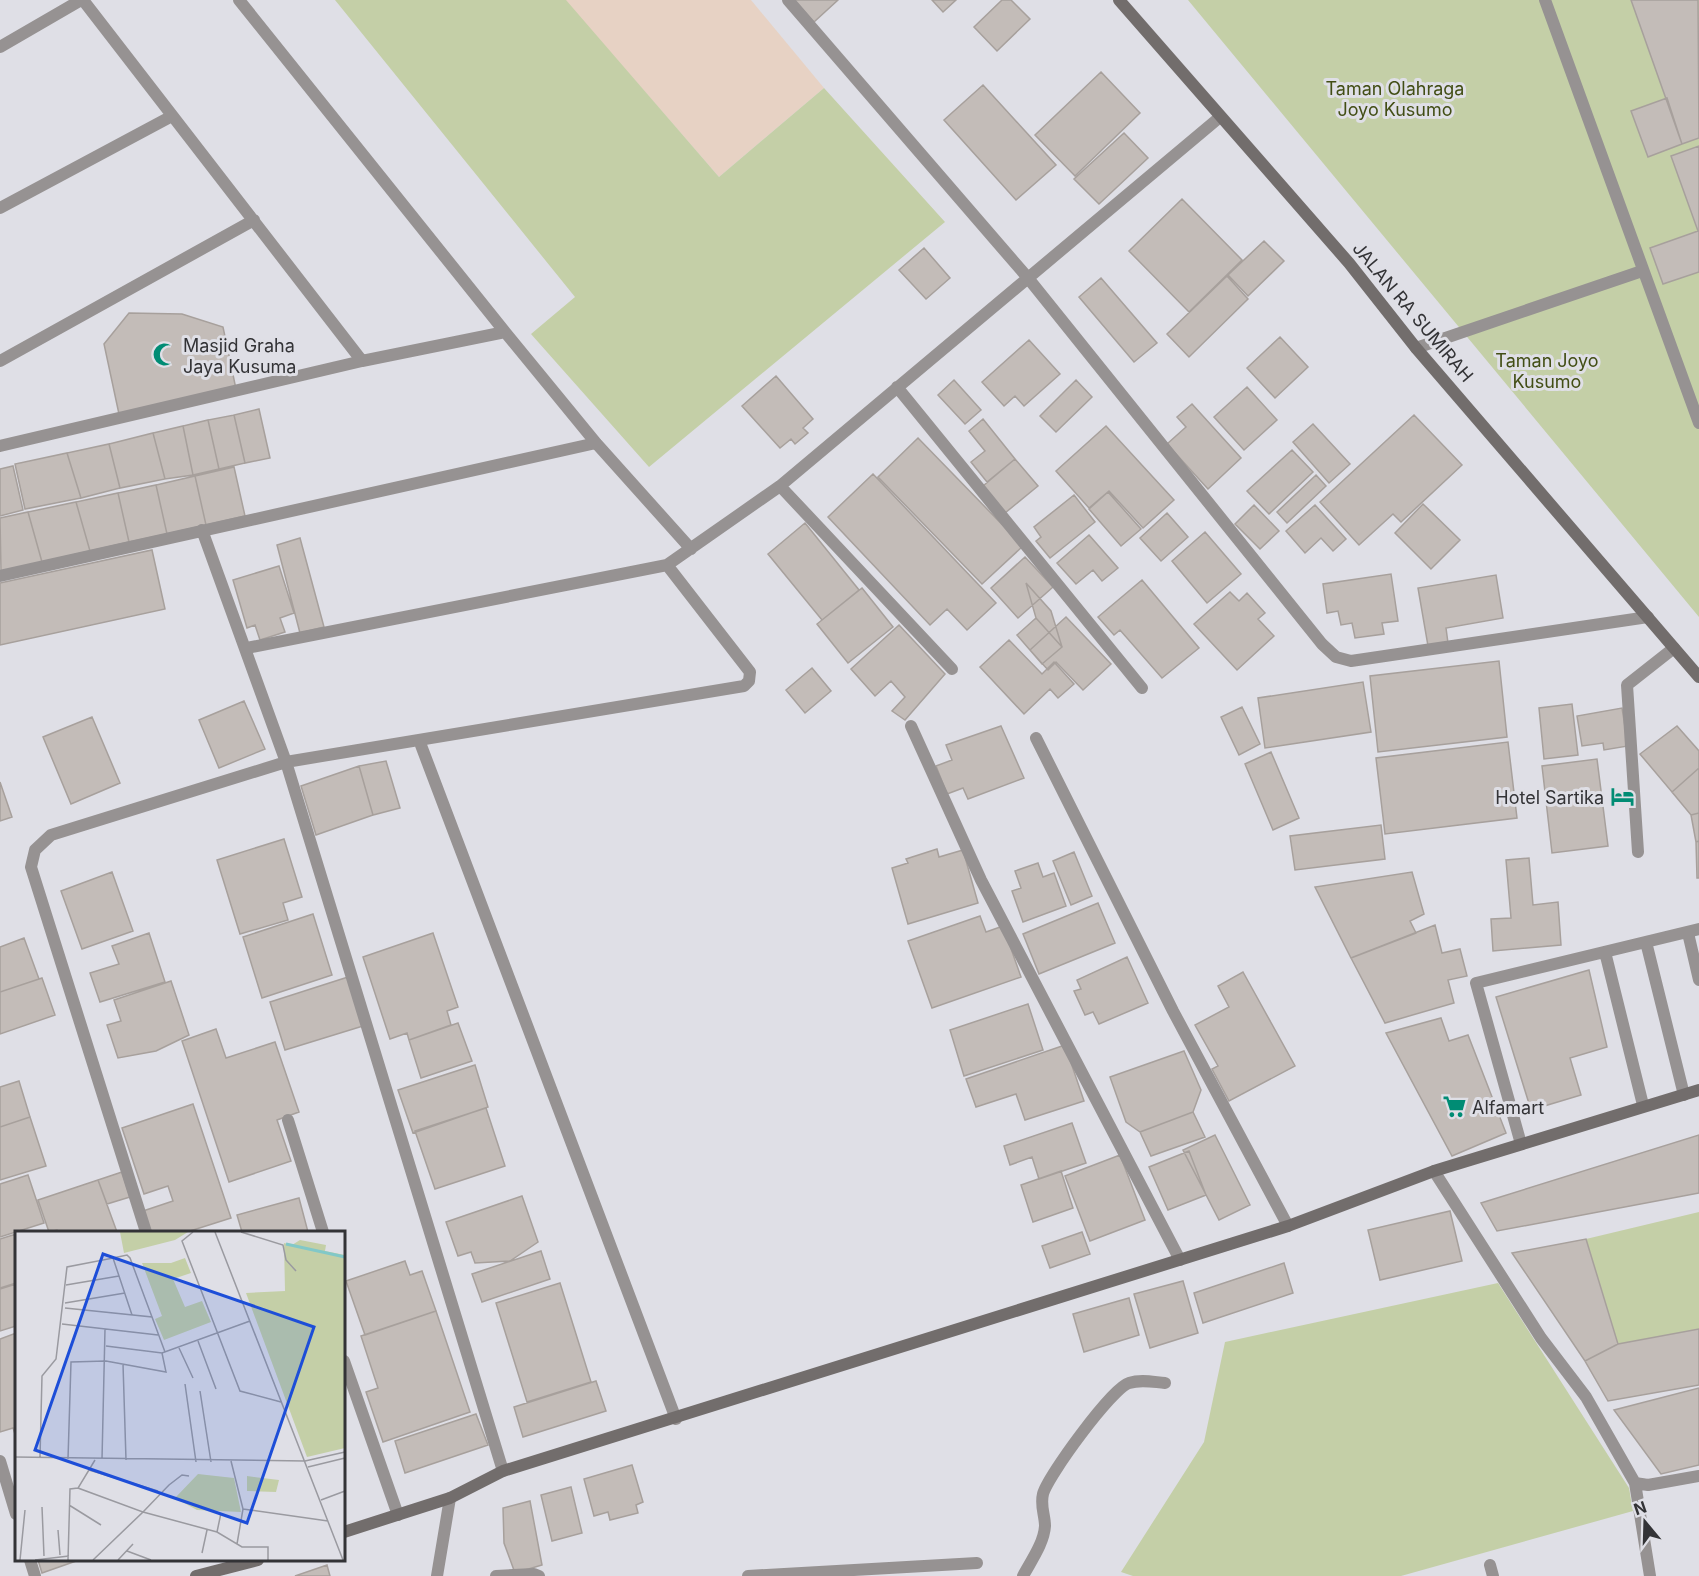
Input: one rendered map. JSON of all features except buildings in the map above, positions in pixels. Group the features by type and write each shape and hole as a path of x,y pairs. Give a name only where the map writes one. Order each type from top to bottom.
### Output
{"street":[{"path":"0,47 82,0 362,360"},
{"path":"239,0 505,332 597,443 692,549"},
{"path":"788,0 1028,278 1322,644 1336,657 1351,661 1648,617"},
{"name":"JALAN RA SUMIRAH","path":"1119,0 1349,263 1416,348 1699,677"},
{"path":"1545,0 1699,423"},
{"path":"0,208 172,116"},
{"path":"247,648 667,565 780,486 1220,117"},
{"path":"0,361 254,220"},
{"path":"1416,348 1642,271"},
{"path":"0,446 362,360 505,332"},
{"path":"897,387 1142,688"},
{"path":"0,576 597,443"},
{"path":"780,486 952,669"},
{"path":"202,530 247,648 286,762 503,1471"},
{"path":"145,1231 31,867 35,850 51,835 286,762 744,686 750,672 667,565"},
{"path":"1638,852 1627,685 1674,648"},
{"path":"911,726 981,880 1180,1260"},
{"path":"1036,738 1173,1011 1288,1226"},
{"path":"419,740 676,1419"},
{"path":"1521,1144 1476,983 1693,931 1699,980"},
{"path":"1646,942 1684,1095"},
{"path":"1605,952 1643,1105"},
{"path":"345,1532 450,1498 503,1471 676,1419 1288,1226 1434,1171 1643,1105 1699,1090"},
{"path":"288,1120 322,1231"},
{"path":"1434,1171 1541,1338 1586,1397 1635,1483 1650,1576"},
{"path":"345,1364 398,1515"},
{"path":"1023,1576 1043,1538 1045,1524 1041,1508 1043,1492 1084,1430 1116,1391 1127,1383 1140,1380 1165,1383"},
{"path":"0,1461 15,1511"},
{"path":"1635,1483 1647,1485 1699,1476"},
{"path":"437,1576 450,1498"},
{"path":"30,1561 35,1576"},
{"path":"196,1576 254,1561"},
{"path":"748,1576 977,1563"},
{"path":"496,1576 534,1574 538,1576"}],"shaded area":[{"path":"565,0 751,0 824,88 719,177"}],"green space":[{"path":"335,0 566,0 719,177 824,88 945,222 649,467 531,334 575,297"},
{"path":"1188,0 1699,0 1699,617"},
{"path":"1699,1212 1699,1329 1618,1344 1586,1239"},
{"path":"1498,1283 1629,1488 1633,1511 1401,1576 1133,1576 1121,1572 1204,1442 1225,1342"}],"place":[{"name":"Masjid Graha Jaya Kusuma","path":"165,355"},
{"name":"Hotel Sartika","path":"1622,797"},
{"name":"Alfamart","path":"1454,1107"}],"park label":[{"name":"Taman Olahraga Joyo Kusumo","path":"1395,98"},
{"name":"Taman Joyo Kusumo","path":"1547,370"}]}
